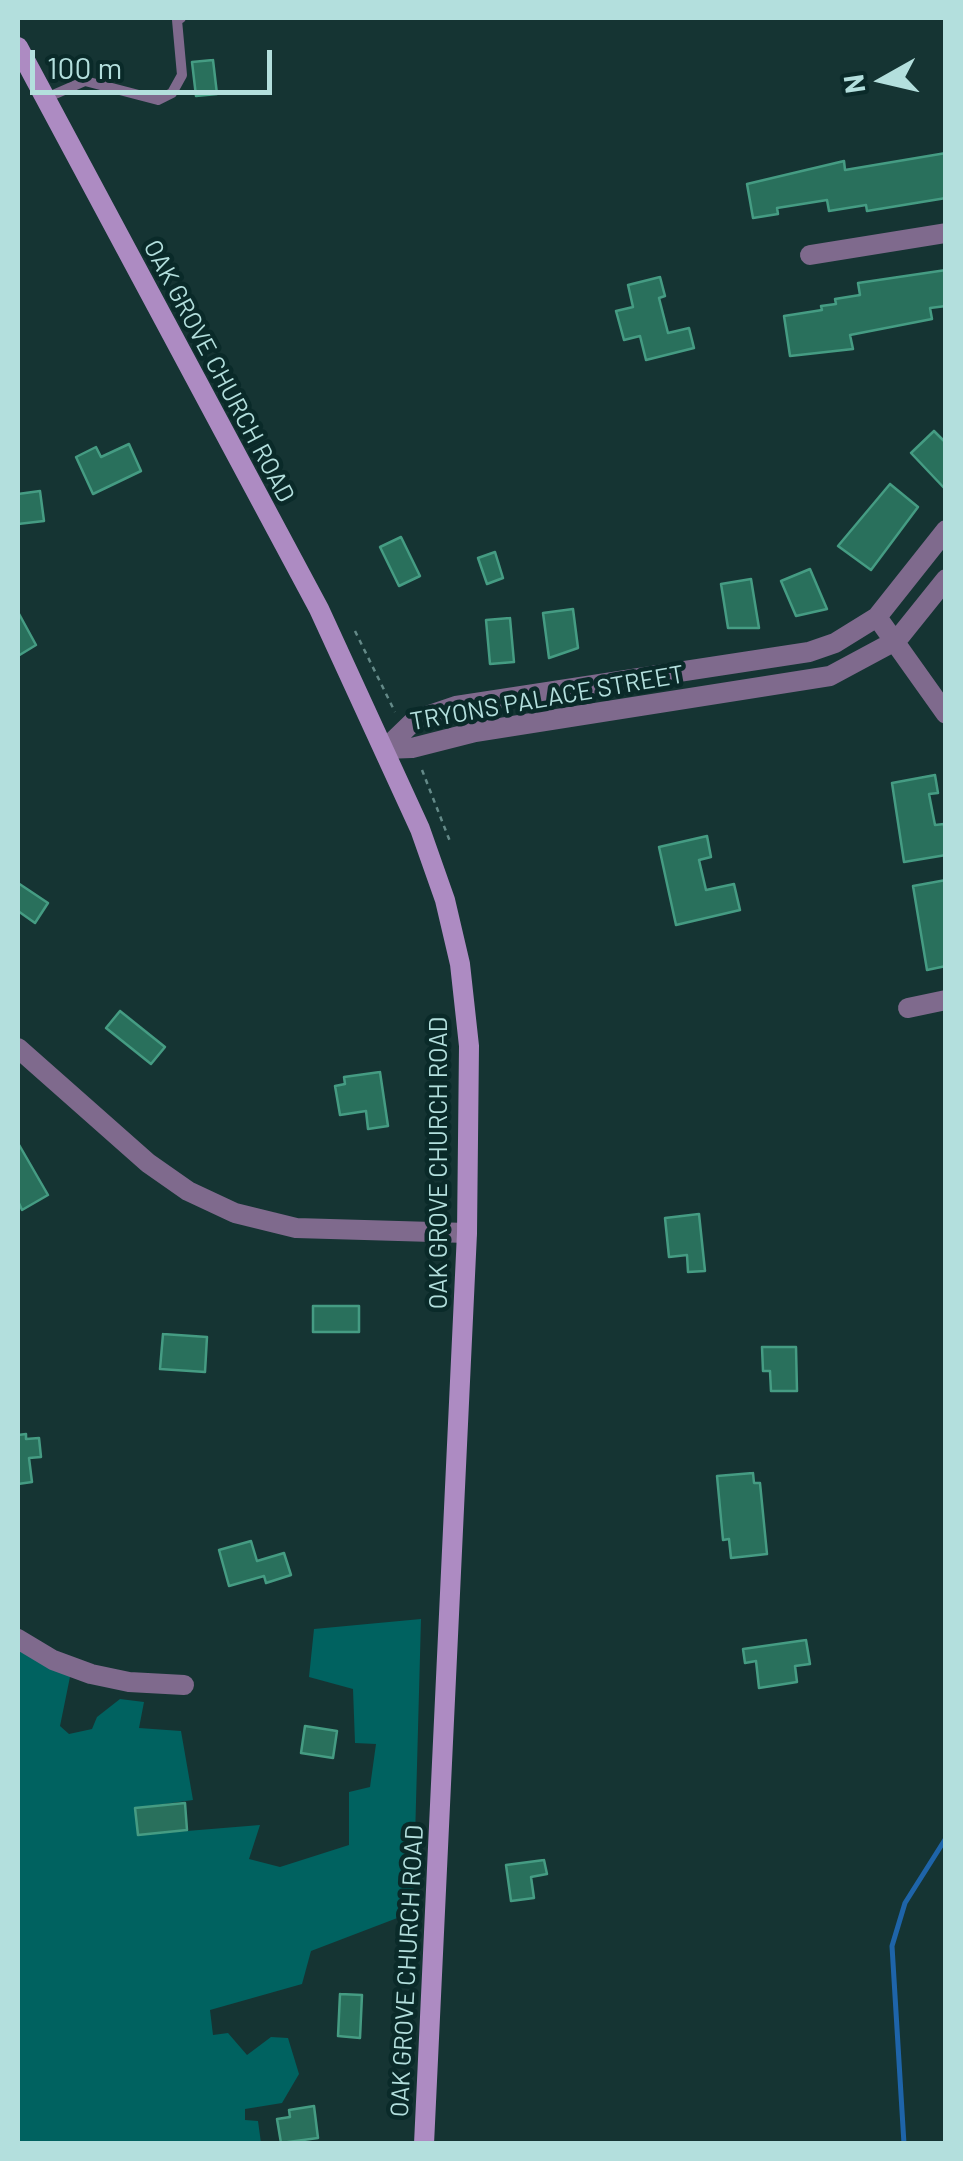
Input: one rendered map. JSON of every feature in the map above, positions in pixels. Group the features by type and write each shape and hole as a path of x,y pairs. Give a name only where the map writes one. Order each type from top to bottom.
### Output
{"main road":[{"name":"OAK GROVE CHURCH ROAD","path":"18,47 319,609 386,749 439,882 460,964 469,1046 467,1233 424,2144"}],"street":[{"path":"810,255 946,233"},
{"name":"TRYONS PALACE STREET","path":"386,749 416,720 456,706 808,652 835,643 877,617 946,530"},
{"name":"TRYONS PALACE STREET","path":"386,749 412,748 475,732 830,676 896,640 946,578"},
{"path":"877,617 946,714"},
{"path":"625,680 630,709"},
{"path":"908,1008 946,1000"},
{"path":"18,1048 148,1163 188,1191 235,1213 296,1228 467,1233"},
{"path":"18,1639 53,1660 91,1674 130,1682 184,1685"}],"lane":[{"path":"45,98 85,81 158,100 172,93 182,75 177,20 181,18"}],"path":[{"path":"355,631 395,713"},
{"path":"422,770 451,844"}],"shaded area":[{"path":"421,1619 413,1912 311,1951 302,1984 210,2010 213,2035 228,2033 247,2055 271,2037 288,2038 299,2074 282,2103 245,2109 245,2120 258,2121 261,2143 18,2143 18,1639 72,1667 60,1726 69,1734 92,1729 97,1717 120,1699 144,1702 139,1728 181,1731 193,1800 135,1808 138,1835 260,1825 249,1859 280,1867 349,1845 349,1792 370,1787 376,1744 355,1743 353,1689 309,1677 314,1629"}],"building":[{"path":"213,60 217,94 196,96 192,62"},
{"path":"946,153 946,198 867,211 866,205 829,211 827,200 777,208 778,214 753,218 747,184 844,161 845,170"},
{"path":"946,270 946,306 930,308 932,319 850,335 853,349 790,356 784,316 822,310 821,306 836,304 835,299 860,295 858,283"},
{"path":"660,277 665,296 659,298 668,333 689,328 694,348 646,360 640,336 624,340 616,311 633,307 628,285"},
{"path":"934,431 946,443 946,490 911,453"},
{"path":"129,444 141,471 93,494 76,457 96,447 101,457"},
{"path":"890,484 918,507 871,570 838,546"},
{"path":"40,491 44,521 18,524 18,494"},
{"path":"401,537 420,576 399,586 380,547"},
{"path":"495,552 503,578 487,584 478,558"},
{"path":"810,569 827,609 796,616 781,581"},
{"path":"751,579 759,628 728,628 721,584"},
{"path":"573,609 578,648 549,658 543,613"},
{"path":"18,612 36,645 18,656"},
{"path":"510,618 514,662 490,664 486,620"},
{"path":"935,775 938,793 929,794 935,825 944,824 946,855 904,862 892,783"},
{"path":"707,836 711,857 699,860 706,890 734,884 740,910 676,925 659,847"},
{"path":"946,880 946,966 927,970 913,886"},
{"path":"18,883 48,903 35,923 18,911"},
{"path":"120,1011 165,1047 151,1064 106,1028"},
{"path":"380,1072 388,1126 368,1129 366,1111 340,1115 335,1086 345,1084 344,1077"},
{"path":"18,1143 48,1195 22,1210 18,1201"},
{"path":"699,1214 705,1271 688,1272 687,1255 669,1257 665,1218"},
{"path":"313,1306 359,1306 359,1332 313,1332"},
{"path":"163,1334 207,1337 205,1372 160,1369"},
{"path":"762,1347 796,1347 797,1391 771,1391 770,1371 763,1371"},
{"path":"26,1434 26,1439 39,1438 41,1457 29,1458 32,1482 18,1484 18,1435"},
{"path":"753,1473 754,1483 760,1483 767,1554 731,1558 729,1539 723,1540 717,1476"},
{"path":"251,1541 257,1561 284,1553 291,1575 266,1583 264,1576 229,1586 219,1550"},
{"path":"806,1640 810,1664 795,1666 797,1682 759,1688 756,1661 745,1663 743,1649"},
{"path":"305,1726 337,1731 333,1758 301,1753"},
{"path":"185,1803 187,1830 138,1835 135,1808"},
{"path":"544,1860 547,1874 531,1877 534,1898 511,1901 506,1865"},
{"path":"340,1994 362,1995 360,2038 338,2036"},
{"path":"314,2106 318,2138 281,2143 277,2119 290,2117 289,2110"}],"waterway":[{"path":"904,2144 892,1946 905,1903 946,1838"}]}
